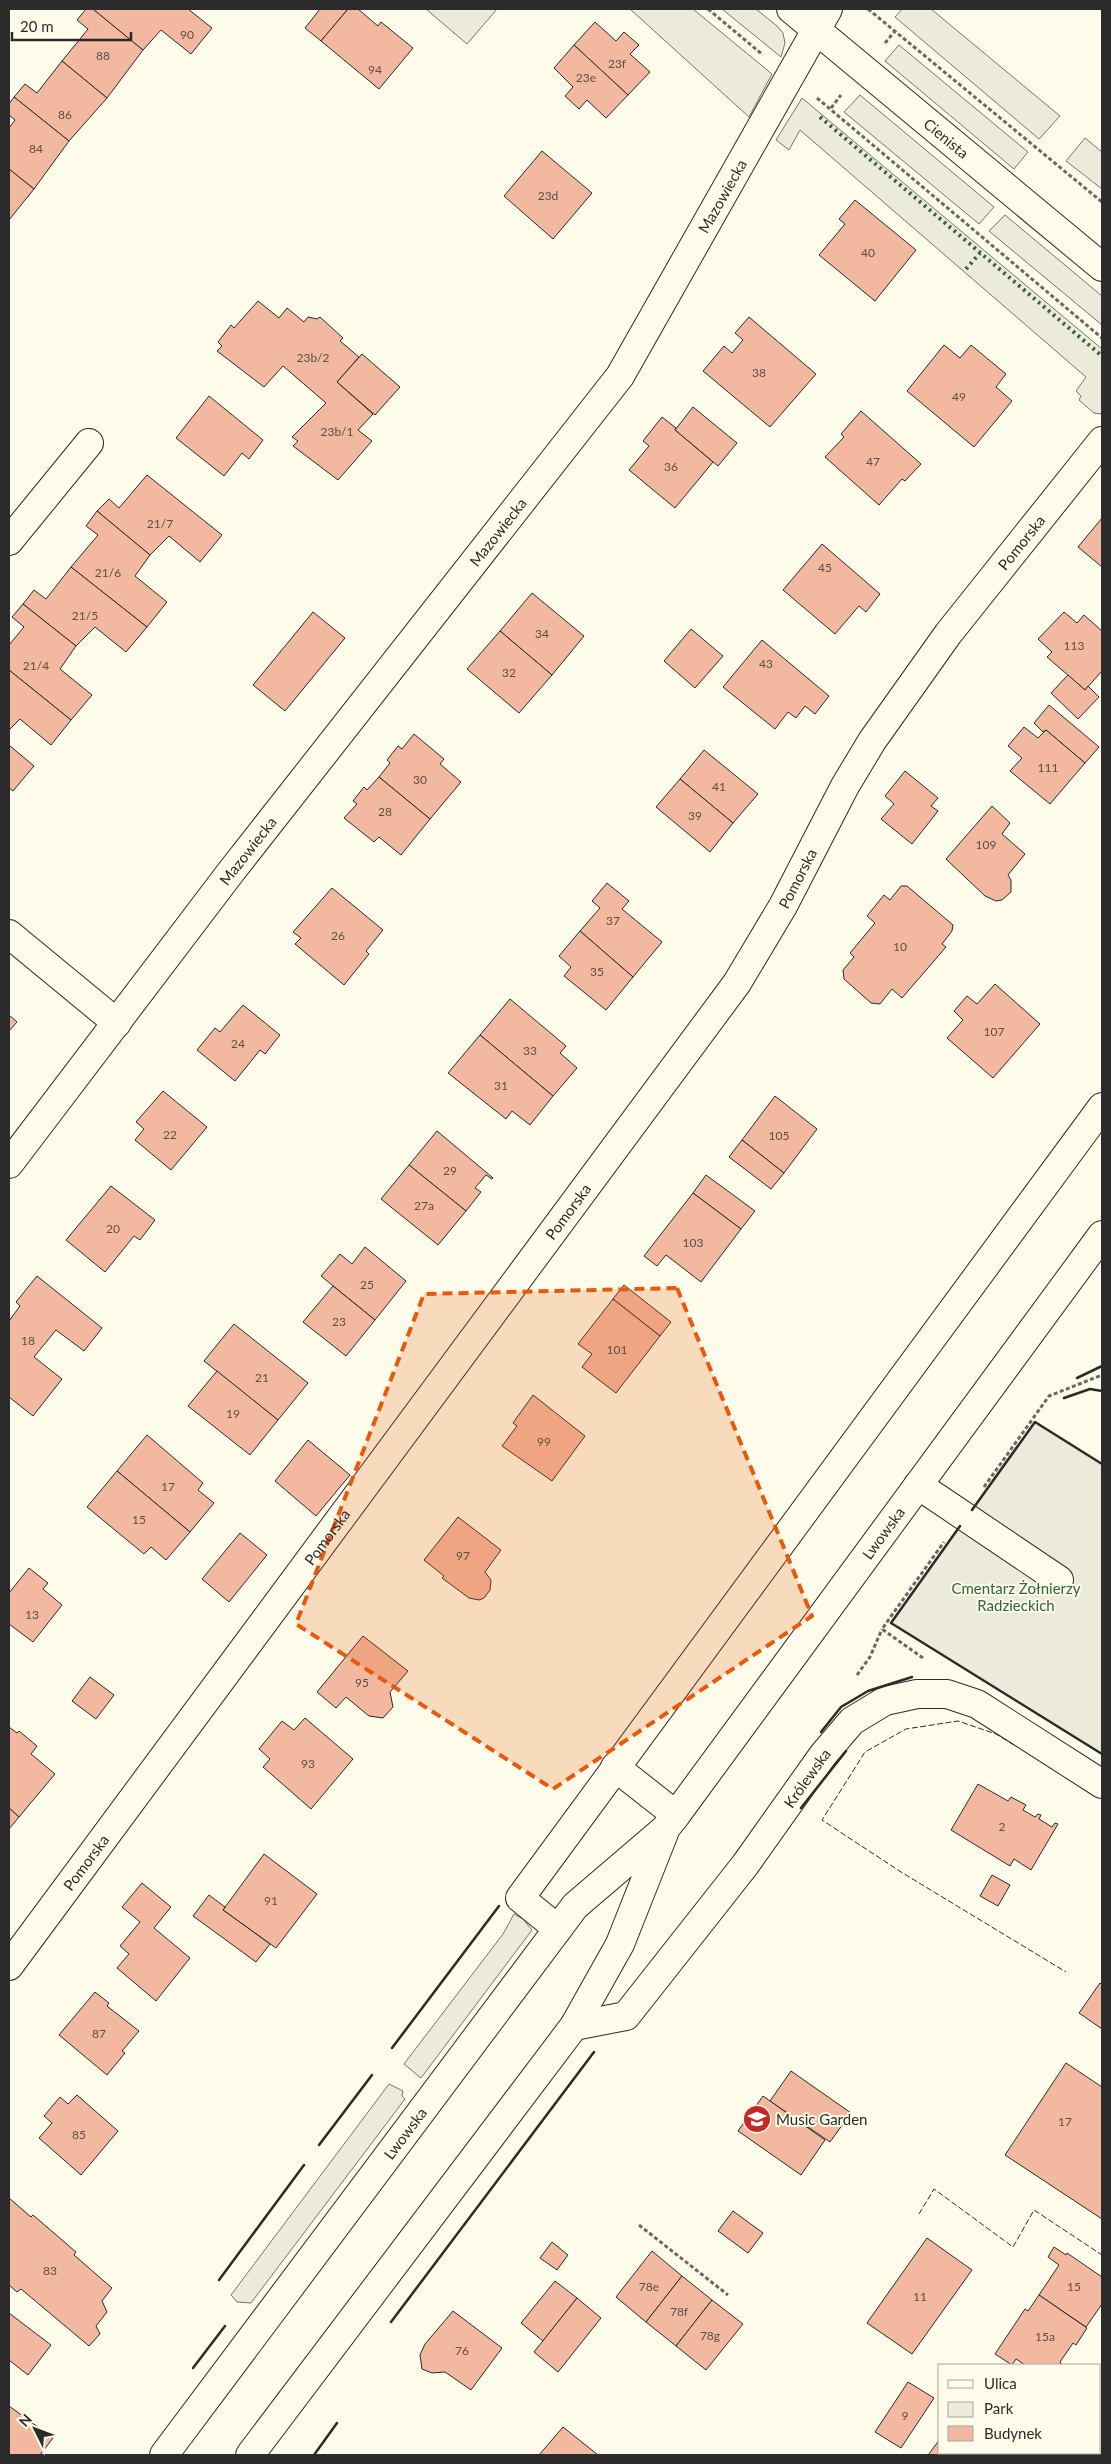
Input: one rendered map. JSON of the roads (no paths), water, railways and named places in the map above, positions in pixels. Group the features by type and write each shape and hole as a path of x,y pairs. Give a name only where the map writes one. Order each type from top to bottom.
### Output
{"street":[{"name":"Cienista","path":"791,9 822,20 1102,267"},
{"name":"Mazowiecka","path":"9,1164 230,873 620,376 822,20"},
{"name":"Pomorska","path":"9,1966 737,982 783,906 844,786 877,733 948,634 1102,441"},
{"path":"9,541 89,443"},
{"path":"9,934 117,1023"},
{"path":"558,1929 520,1898 1102,1107"},
{"name":"Lwowska","path":"164,2455 575,1906 671,1822 1102,1235"},
{"path":"918,1485 1059,1580"},
{"name":"Królewska","path":"574,2026 626,2016 745,1865 823,1755 852,1721 885,1701 917,1694 947,1694 977,1704 1102,1784"},
{"path":"616,1767 671,1822"},
{"name":"Lwowska","path":"250,2455 574,2026 620,1944 671,1822"}],"place":[{"name":"Music Garden","path":"757,2119"}],"park label":[{"name":"Cmentarz Żołnierzy Radzieckich","path":"1016,1596"}]}
